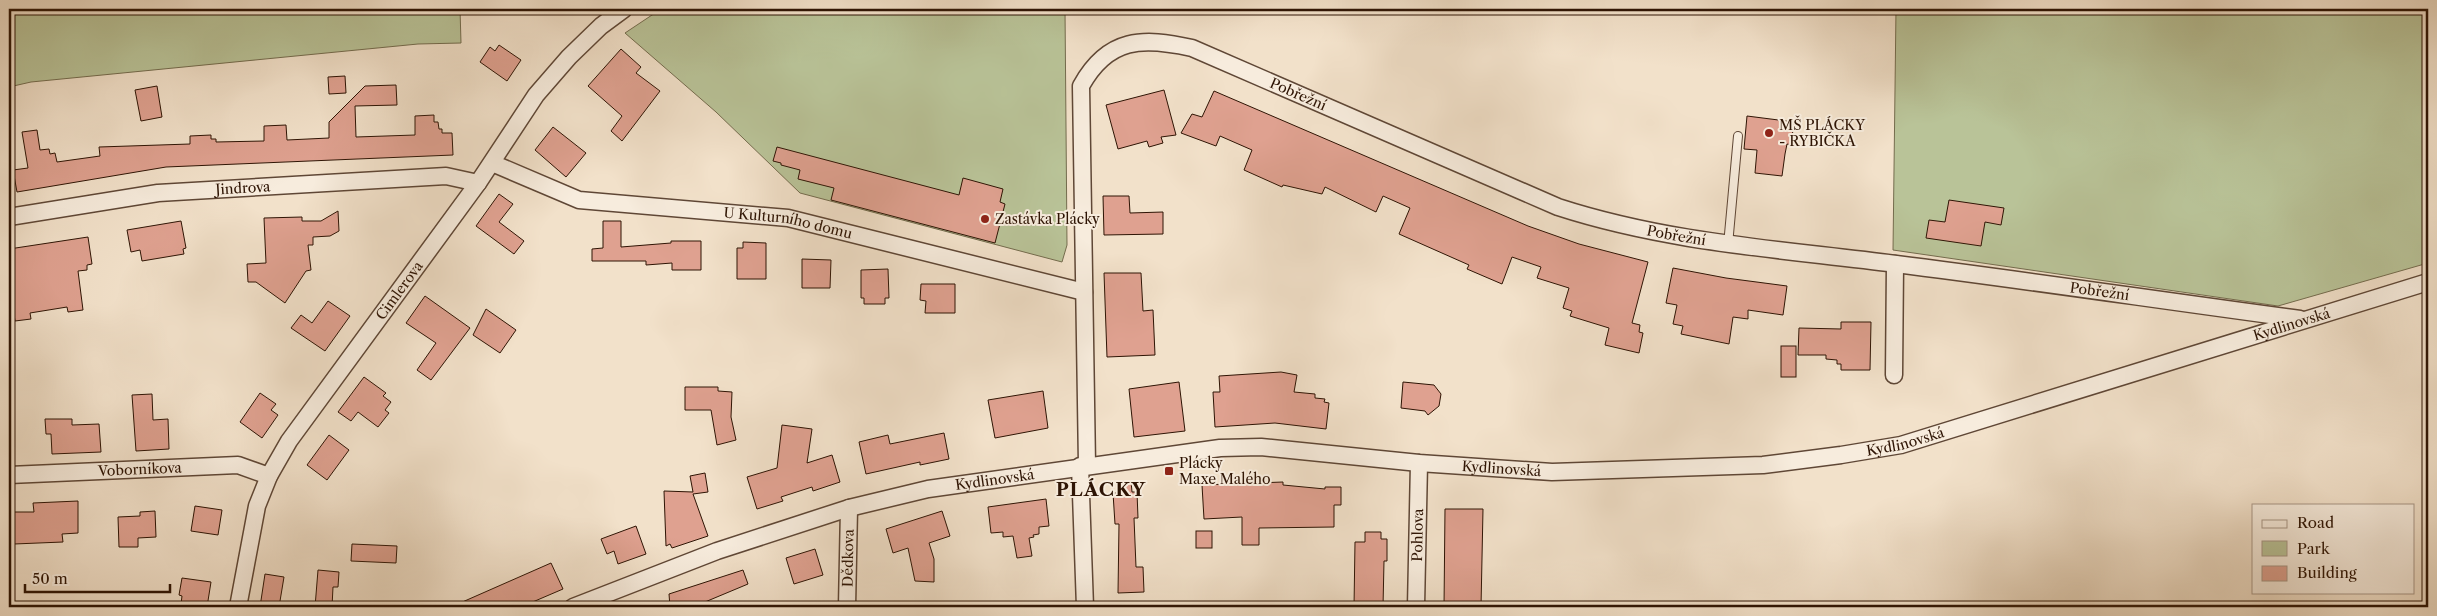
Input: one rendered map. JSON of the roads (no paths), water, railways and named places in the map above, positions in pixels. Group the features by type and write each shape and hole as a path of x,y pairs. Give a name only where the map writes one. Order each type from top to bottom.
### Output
{"street":[{"name":"Cimlerova","path":"238,607 257,506 269,476 289,441 478,183 536,95 569,57 602,26 624,9"},
{"name":"Pobřežní","path":"1085,607 1081,86 1091,68 1104,55 1121,45 1163,41 1192,48 1558,207 1602,221 1641,230 1728,245 1895,264 2306,320"},
{"name":"U Kulturního domu","path":"492,163 579,200 788,218 1084,292"},
{"name":"Jindrova","path":"9,217 158,193 202,189 446,176 478,183"},
{"path":"1894,374 1895,264"},
{"name":"Kydlinovská","path":"573,607 717,551 849,508 928,489 1220,448 1261,447 1419,463 1552,472 1763,465 1901,445 2428,282"},
{"name":"Pohlova","path":"1416,607 1419,463"},
{"name":"Voborníkova","path":"9,475 238,465 269,476"},
{"name":"Dědkova","path":"847,607 849,508"}],"lane":[{"path":"1728,245 1738,136"}],"place":[{"name":"MŠ PLÁCKY - RYBIČKA","path":"1769,133"},
{"name":"Zastávka Plácky","path":"985,219"},
{"name":"Plácky Maxe Malého","path":"1169,471"}],"district":[{"name":"PLÁCKY","path":"1101,489"}]}
